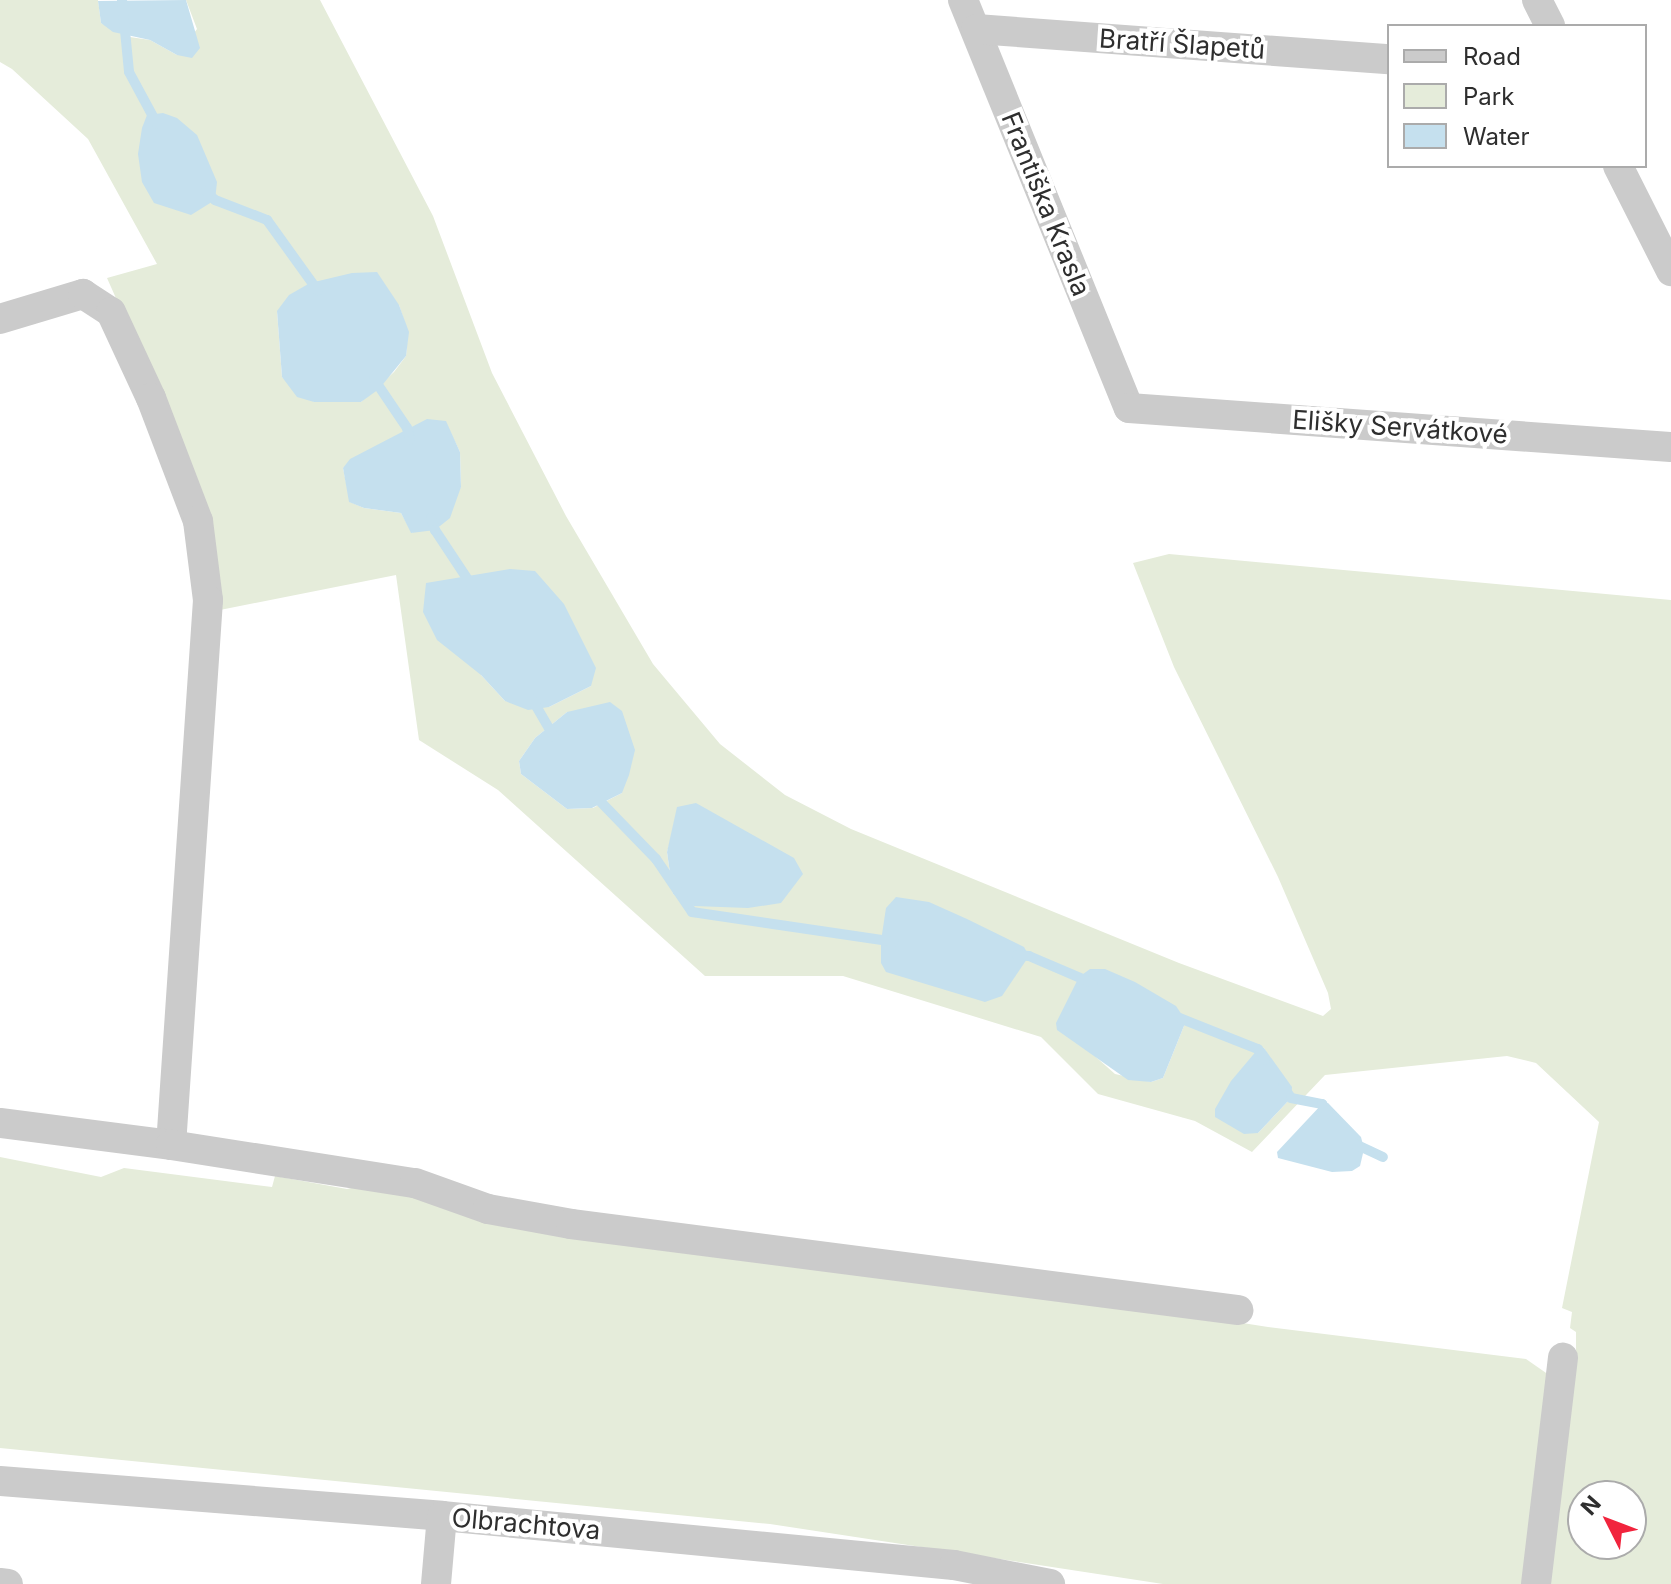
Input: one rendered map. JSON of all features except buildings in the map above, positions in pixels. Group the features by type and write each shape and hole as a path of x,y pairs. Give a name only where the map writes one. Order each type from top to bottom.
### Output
{"street":[{"name":"Františka Krasla","path":"963,0 1129,408"},
{"path":"1537,0 1549,24"},
{"name":"Bratří Šlapetů","path":"976,29 1387,59"},
{"path":"1619,168 1671,271"},
{"path":"0,319 83,294 111,312 151,398 198,521 208,600 171,1145"},
{"name":"Elišky Servátkové","path":"1129,408 1671,447"},
{"path":"0,1123 171,1145 415,1183 488,1209 571,1224 1238,1310"},
{"path":"1536,1584 1563,1358"},
{"name":"Olbrachtova","path":"0,1481 442,1516 1050,1584"},
{"path":"436,1584 442,1516"},
{"path":"0,1583 8,1584"}],"green space":[{"path":"0,0 98,0 101,23 130,37 150,40 177,55 197,29 186,0 320,0 433,216 492,373 566,516 653,664 720,744 785,795 851,829 1179,963 1323,1016 1331,1009 1328,993 1278,877 1174,667 1133,563 1169,554 1671,600 1671,1584 1548,1584 1576,1366 1576,1332 1570,1328 1572,1312 1562,1308 1599,1122 1536,1063 1507,1056 1325,1075 1252,1152 1195,1121 1098,1094 1041,1037 843,976 705,976 498,790 419,740 396,575 220,610 194,474 107,278 157,264 88,139 12,69 0,62","holes":["399,305 408,332 406,356 394,372 361,402 314,402 282,377 277,311","445,421 460,452 461,487 412,533 401,513 364,508 350,502 343,468","481,675 591,686 549,707 505,701","567,712 622,793 593,808 567,809 521,774 519,761 535,738","673,832 694,906 673,894 667,852","1186,1021 1163,1078 1151,1082 1115,1074 1088,1050","1264,1048 1291,1098 1258,1133"]},
{"path":"0,1157 101,1177 124,1168 272,1187 275,1176 347,1189 364,1185 1268,1327 1526,1359 1549,1375 1529,1584 1163,1584 770,1524 0,1448"}],"water":[{"path":"186,0 200,48 192,58 177,55 150,40 113,32 101,23 98,1"},
{"path":"163,113 177,118 197,135 217,182 215,200 191,215 154,203 142,182 138,154 142,128 147,115"},
{"path":"377,272 399,305 409,332 406,356 379,389 361,402 314,402 297,397 282,377 277,311 289,295 310,283 352,273"},
{"path":"427,419 446,421 460,452 461,487 450,518 435,530 411,533 401,513 364,508 349,502 343,468 350,459"},
{"path":"510,569 535,571 564,604 596,668 591,686 549,707 528,710 505,701 481,675 437,640 423,612 426,583"},
{"path":"610,702 622,711 635,750 622,793 592,808 567,809 521,774 519,761 535,738 567,712"},
{"path":"696,803 794,858 803,874 781,903 748,908 694,906 673,894 667,852 677,807"},
{"path":"896,897 929,902 1024,947 1029,956 1002,996 985,1002 886,972 881,963 881,941 886,908"},
{"path":"1090,969 1105,969 1176,1006 1186,1021 1163,1078 1151,1082 1128,1080 1057,1030 1056,1023 1079,977"},
{"path":"1264,1048 1292,1087 1291,1098 1258,1133 1244,1134 1215,1117 1215,1109 1231,1081 1258,1049"},
{"path":"1328,1103 1361,1137 1364,1149 1360,1166 1352,1171 1332,1172 1278,1158 1277,1152 1322,1104"}],"waterway":[{"path":"122,0 129,72 157,124"},
{"path":"206,191 215,200 267,220 318,291"},
{"path":"374,379 407,428 410,440"},
{"path":"431,518 435,530 472,586"},
{"path":"532,699 554,737"},
{"path":"595,796 656,859 692,912 894,942"},
{"path":"1017,955 1029,956 1092,983"},
{"path":"1177,1017 1258,1049 1265,1060"},
{"path":"1283,1086 1291,1098 1322,1104 1328,1113"},
{"path":"1353,1143 1383,1157"}]}
